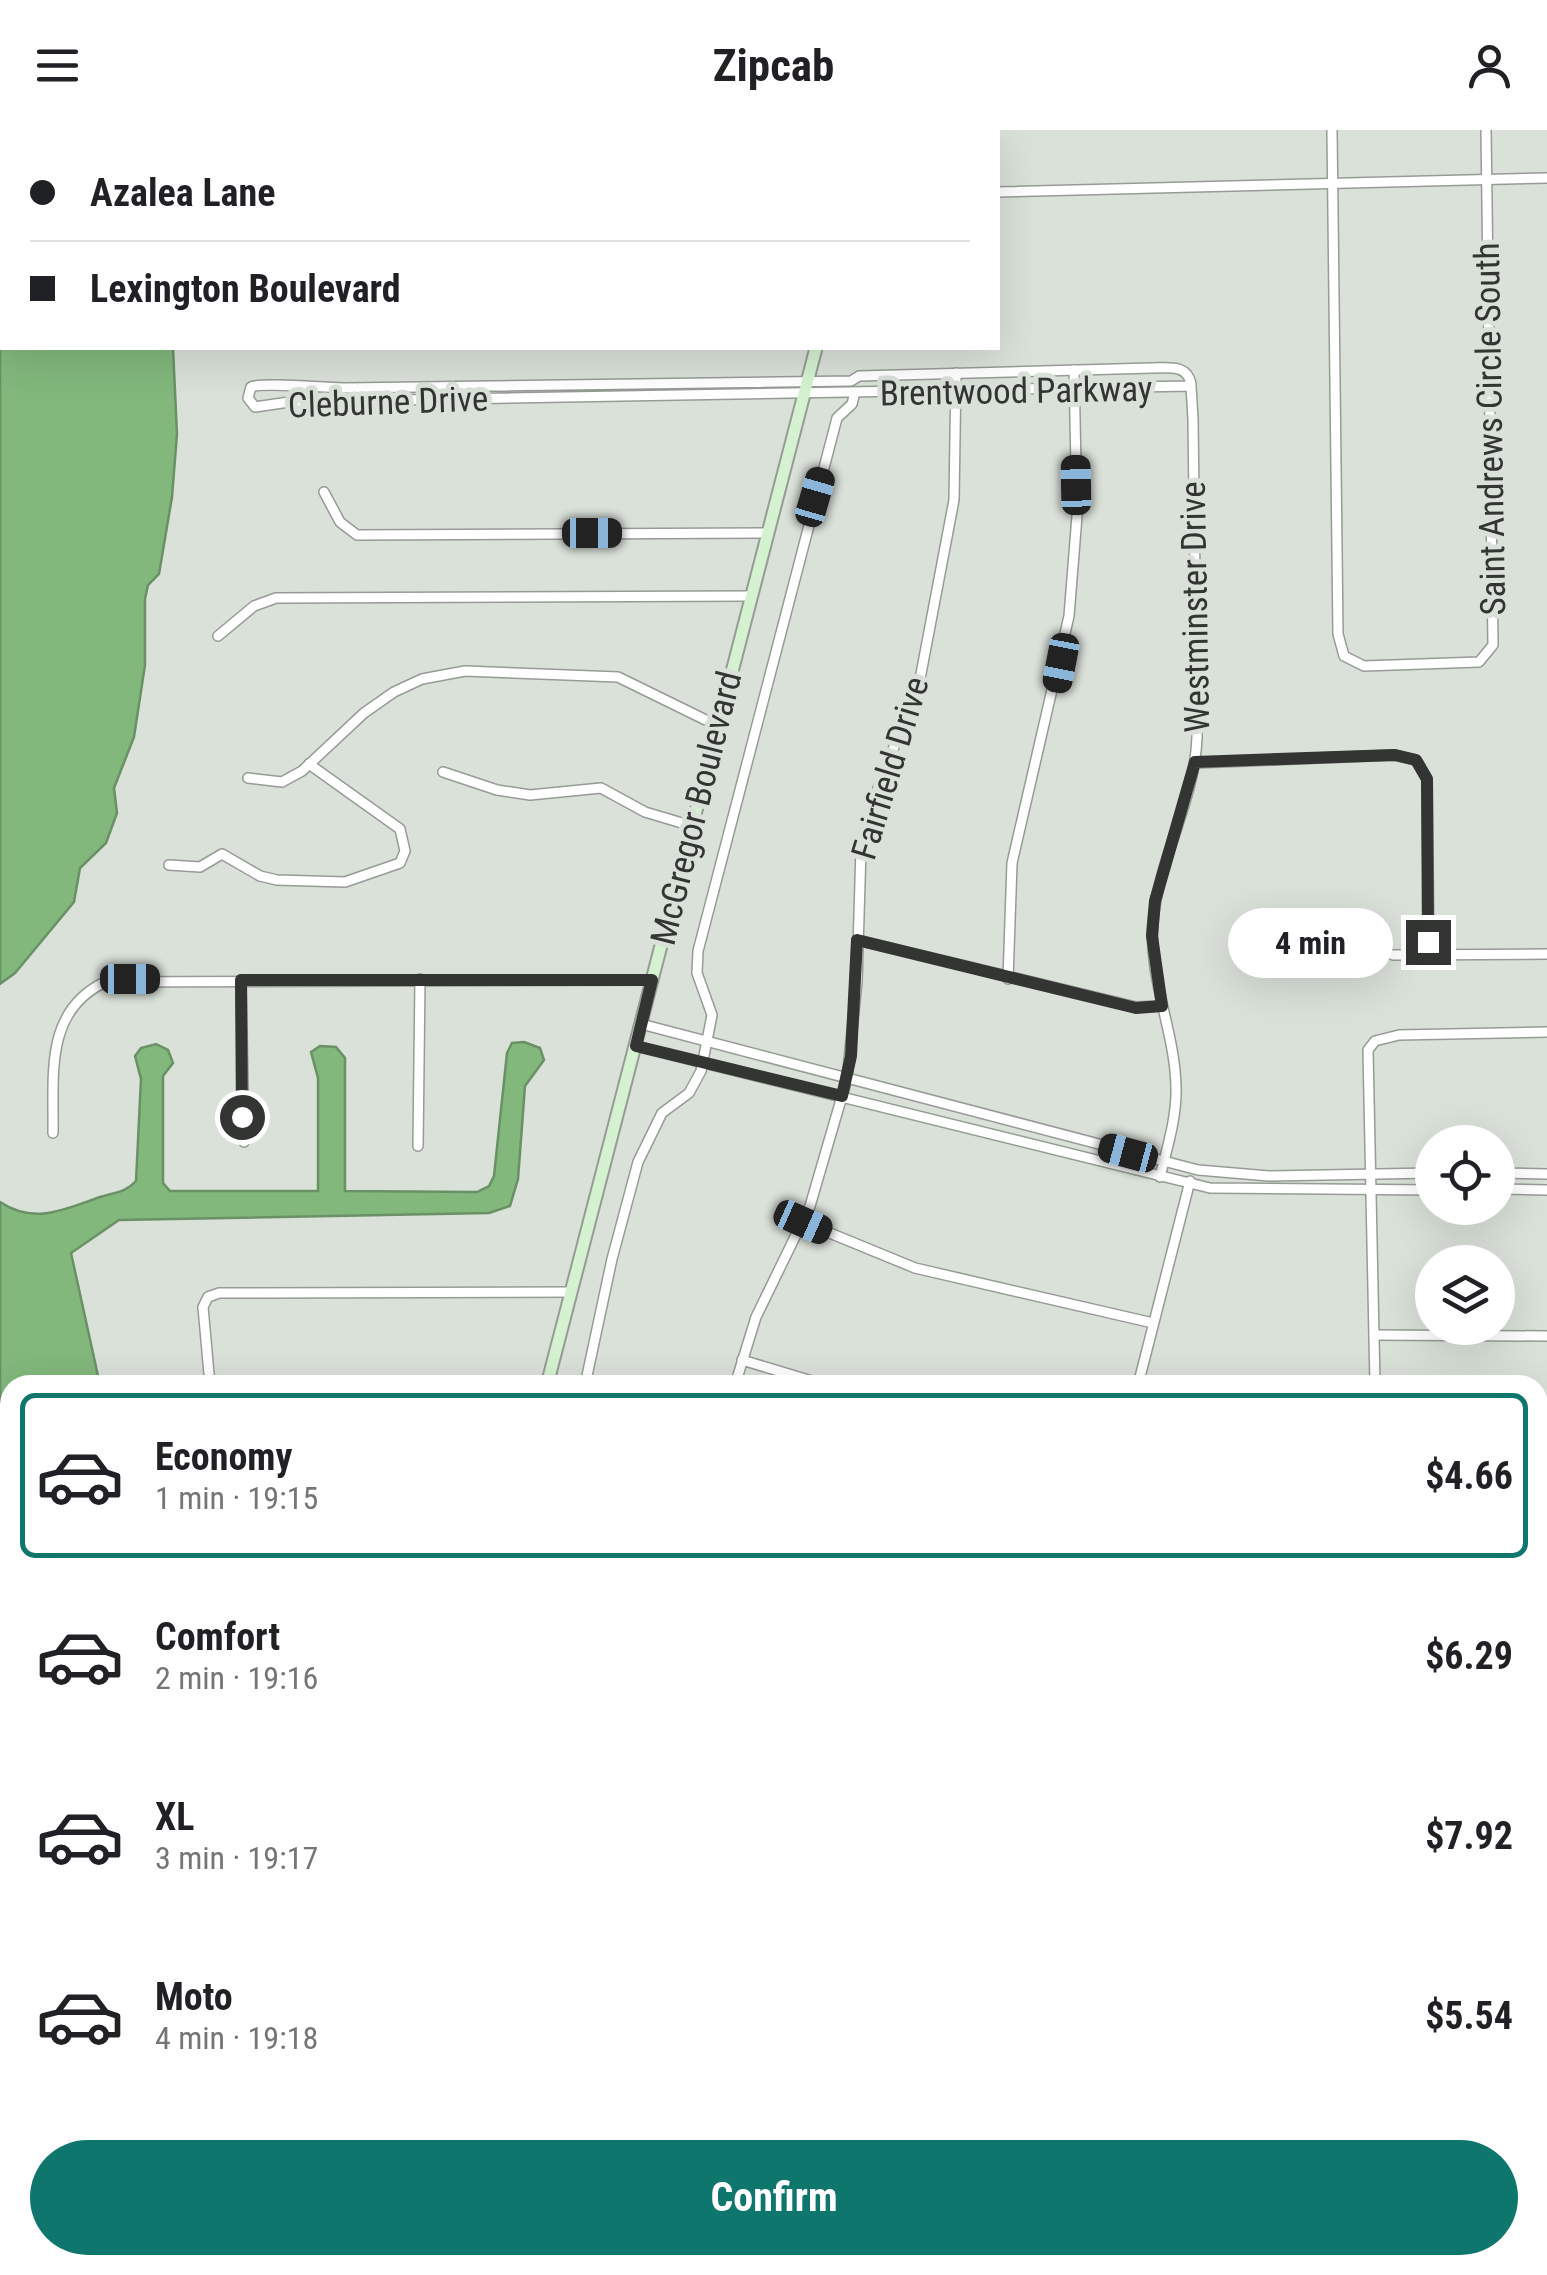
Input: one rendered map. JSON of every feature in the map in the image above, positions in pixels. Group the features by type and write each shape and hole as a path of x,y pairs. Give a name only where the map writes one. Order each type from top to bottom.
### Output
{"main road":[{"name":"McGregor Boulevard","path":"549,1375 815,350"}],"street":[{"path":"1332,130 1332,184"},
{"path":"1486,130 1487,180"},
{"path":"1000,192 1547,178"},
{"name":"Saint Andrews Circle South","path":"1332,184 1339,645 1353,664 1364,666 1450,664 1479,662 1488,656 1494,633 1487,180"},
{"name":"Brentwood Parkway","path":"1179,368 1190,376 1191,386 856,394 806,385 851,381 859,376 1179,368"},
{"path":"1008,979 1012,864 1058,682 1069,616 1076,516 1074,370"},
{"name":"Fairfield Drive","path":"738,1375 756,1317 803,1222 847,1079 858,873 866,831 914,700 954,500 956,373"},
{"path":"587,1375 638,1162 653,1127 662,1113 689,1093 703,1060 712,1015 697,974 698,951 837,418 856,394 851,381"},
{"name":"Cleburne Drive","path":"261,382 284,388 806,385 518,398 289,402 266,408 255,407 248,398 251,387 261,382"},
{"path":"518,385 518,398"},
{"name":"Westminster Drive","path":"1160,1177 1176,1088 1152,936 1155,901 1195,762 1191,386"},
{"path":"324,492 340,522 357,535 767,533"},
{"path":"218,636 254,606 276,598 751,596"},
{"path":"248,778 282,782 394,692 422,679 465,671 618,677 718,726"},
{"path":"1195,762 1395,755 1416,760 1427,779 1429,954"},
{"path":"169,866 192,869 222,854 266,879 363,878 393,867 406,852 405,839 390,820 309,764"},
{"path":"442,772 530,795 601,788 645,812 692,826"},
{"path":"857,940 1136,1008 1162,1006"},
{"path":"1393,954 1547,954"},
{"path":"53,1133 56,1044 62,1021 84,994 117,979 652,980"},
{"path":"418,1146 420,979"},
{"path":"241,980 244,1142"},
{"path":"641,1024 1192,1168 1269,1176 1415,1174"},
{"path":"1375,1375 1368,1191 1369,1049 1375,1041 1399,1035 1547,1032"},
{"path":"636,1046 1189,1184 1232,1191 1415,1190"},
{"path":"1141,1375 1192,1168"},
{"path":"1515,1173 1547,1174"},
{"path":"1515,1190 1547,1190"},
{"path":"803,1222 915,1268 1154,1323"},
{"path":"209,1375 202,1318 208,1297 230,1292 571,1292"},
{"path":"1374,1335 1547,1336"},
{"path":"742,1360 791,1375"}],"shaded area":[{"path":"0,350 173,350 177,434 172,497 159,574 148,585 145,599 145,665 134,737 114,788 117,813 106,843 80,868 74,902 15,973 0,984"},
{"path":"524,1042 540,1048 544,1060 525,1086 518,1179 510,1206 489,1213 119,1220 71,1253 98,1375 0,1375 0,1202 25,1213 50,1213 120,1192 136,1181 141,1079 135,1056 141,1048 156,1044 168,1050 173,1063 163,1076 163,1183 170,1191 318,1191 318,1078 311,1052 320,1046 336,1047 345,1058 345,1191 477,1192 489,1186 494,1176 507,1053 512,1043"}],"route":[{"path":"242,1117 241,980 652,980 636,1046 842,1096 851,1056 857,940 1136,1008 1162,1006 1152,936 1155,901 1195,762 1395,755 1416,760 1427,779 1428,942"}]}
